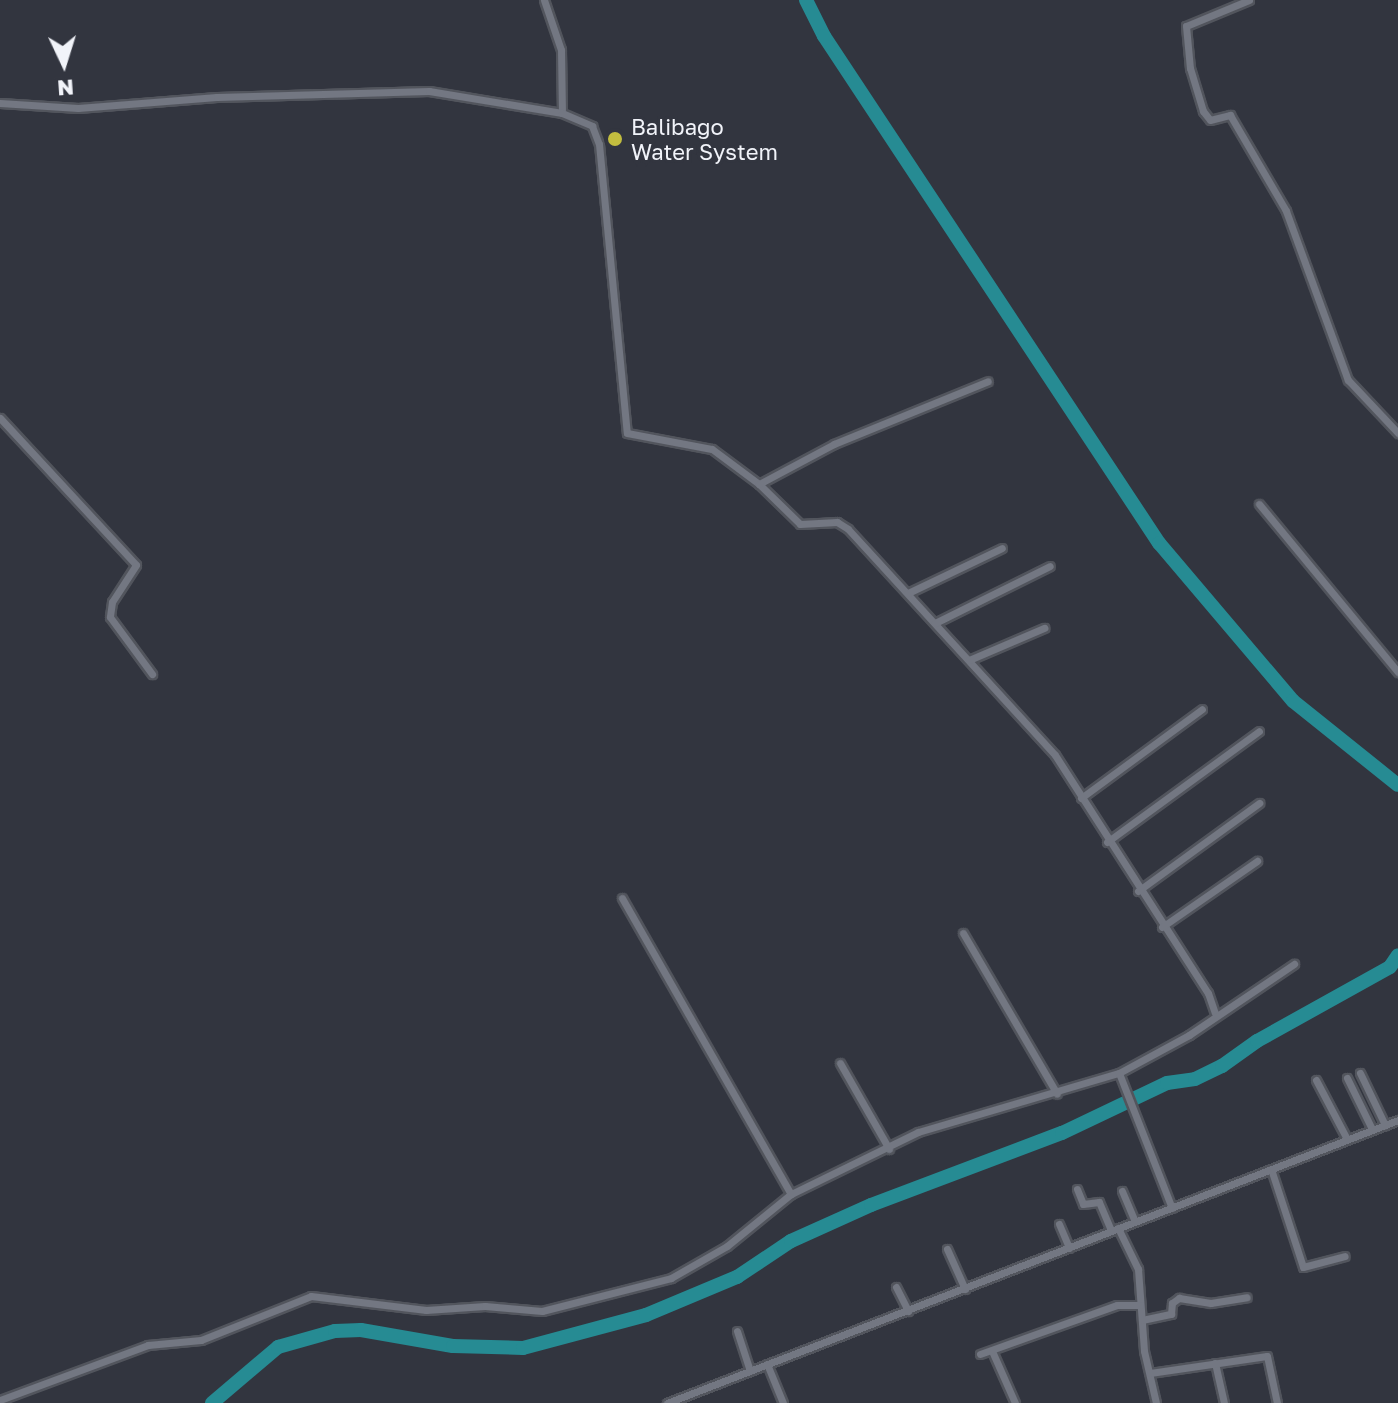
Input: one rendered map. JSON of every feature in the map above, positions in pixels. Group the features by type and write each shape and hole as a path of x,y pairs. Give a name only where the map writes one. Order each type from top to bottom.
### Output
{"street":[{"path":"544,0 561,50 562,113"},
{"path":"1249,0 1186,26 1190,68 1203,111 1210,120 1230,115 1286,211 1348,380 1398,433"},
{"path":"0,103 78,108 217,97 429,91 562,113 584,121 597,134 627,433 712,449 759,484 800,524 844,525 1050,749 1138,891 1208,993 1215,1013"},
{"path":"759,484 834,444 988,381"},
{"path":"0,418 136,565 112,602 110,617 152,674"},
{"path":"1259,504 1398,672"},
{"path":"908,593 1002,548"},
{"path":"935,623 1050,566"},
{"path":"969,660 1044,628"},
{"path":"1081,798 1202,709"},
{"path":"1107,842 1259,731"},
{"path":"1138,891 1259,803"},
{"path":"1162,927 1257,861"},
{"path":"622,898 791,1194"},
{"path":"963,933 1057,1094"},
{"path":"0,1400 148,1345 201,1340 319,1295 410,1309 485,1306 529,1311 618,1292 682,1274 727,1246 791,1194 937,1125 1057,1094 1119,1073 1189,1035 1215,1013 1294,964"},
{"path":"840,1063 889,1149"},
{"path":"1119,1073 1131,1111 1172,1208"},
{"path":"1360,1073 1385,1125"},
{"path":"1347,1078 1372,1129"},
{"path":"1316,1080 1347,1139"},
{"path":"667,1403 1398,1120"},
{"path":"1271,1169 1303,1267 1345,1256"},
{"path":"1077,1189 1083,1204 1099,1202 1138,1269 1142,1320 1156,1403"},
{"path":"1122,1191 1135,1221"},
{"path":"1059,1224 1069,1248"},
{"path":"947,1249 965,1289"},
{"path":"896,1287 908,1311"},
{"path":"1142,1320 1171,1314 1172,1303 1179,1298 1211,1303 1247,1297"},
{"path":"980,1354 1117,1305 1140,1305"},
{"path":"737,1331 750,1371"},
{"path":"992,1351 1015,1403"},
{"path":"1150,1373 1267,1356 1277,1403"},
{"path":"1215,1363 1224,1403"},
{"path":"767,1364 783,1403"}],"waterway":[{"path":"806,0 824,36 1159,543 1293,701 1398,785"},
{"path":"212,1403 278,1347 335,1331 361,1330 453,1346 523,1348 646,1315 737,1277 791,1241 871,1205 1062,1133 1167,1083 1195,1079 1390,967 1398,955"}],"place":[{"name":"Balibago Water System","path":"615,139"}]}
